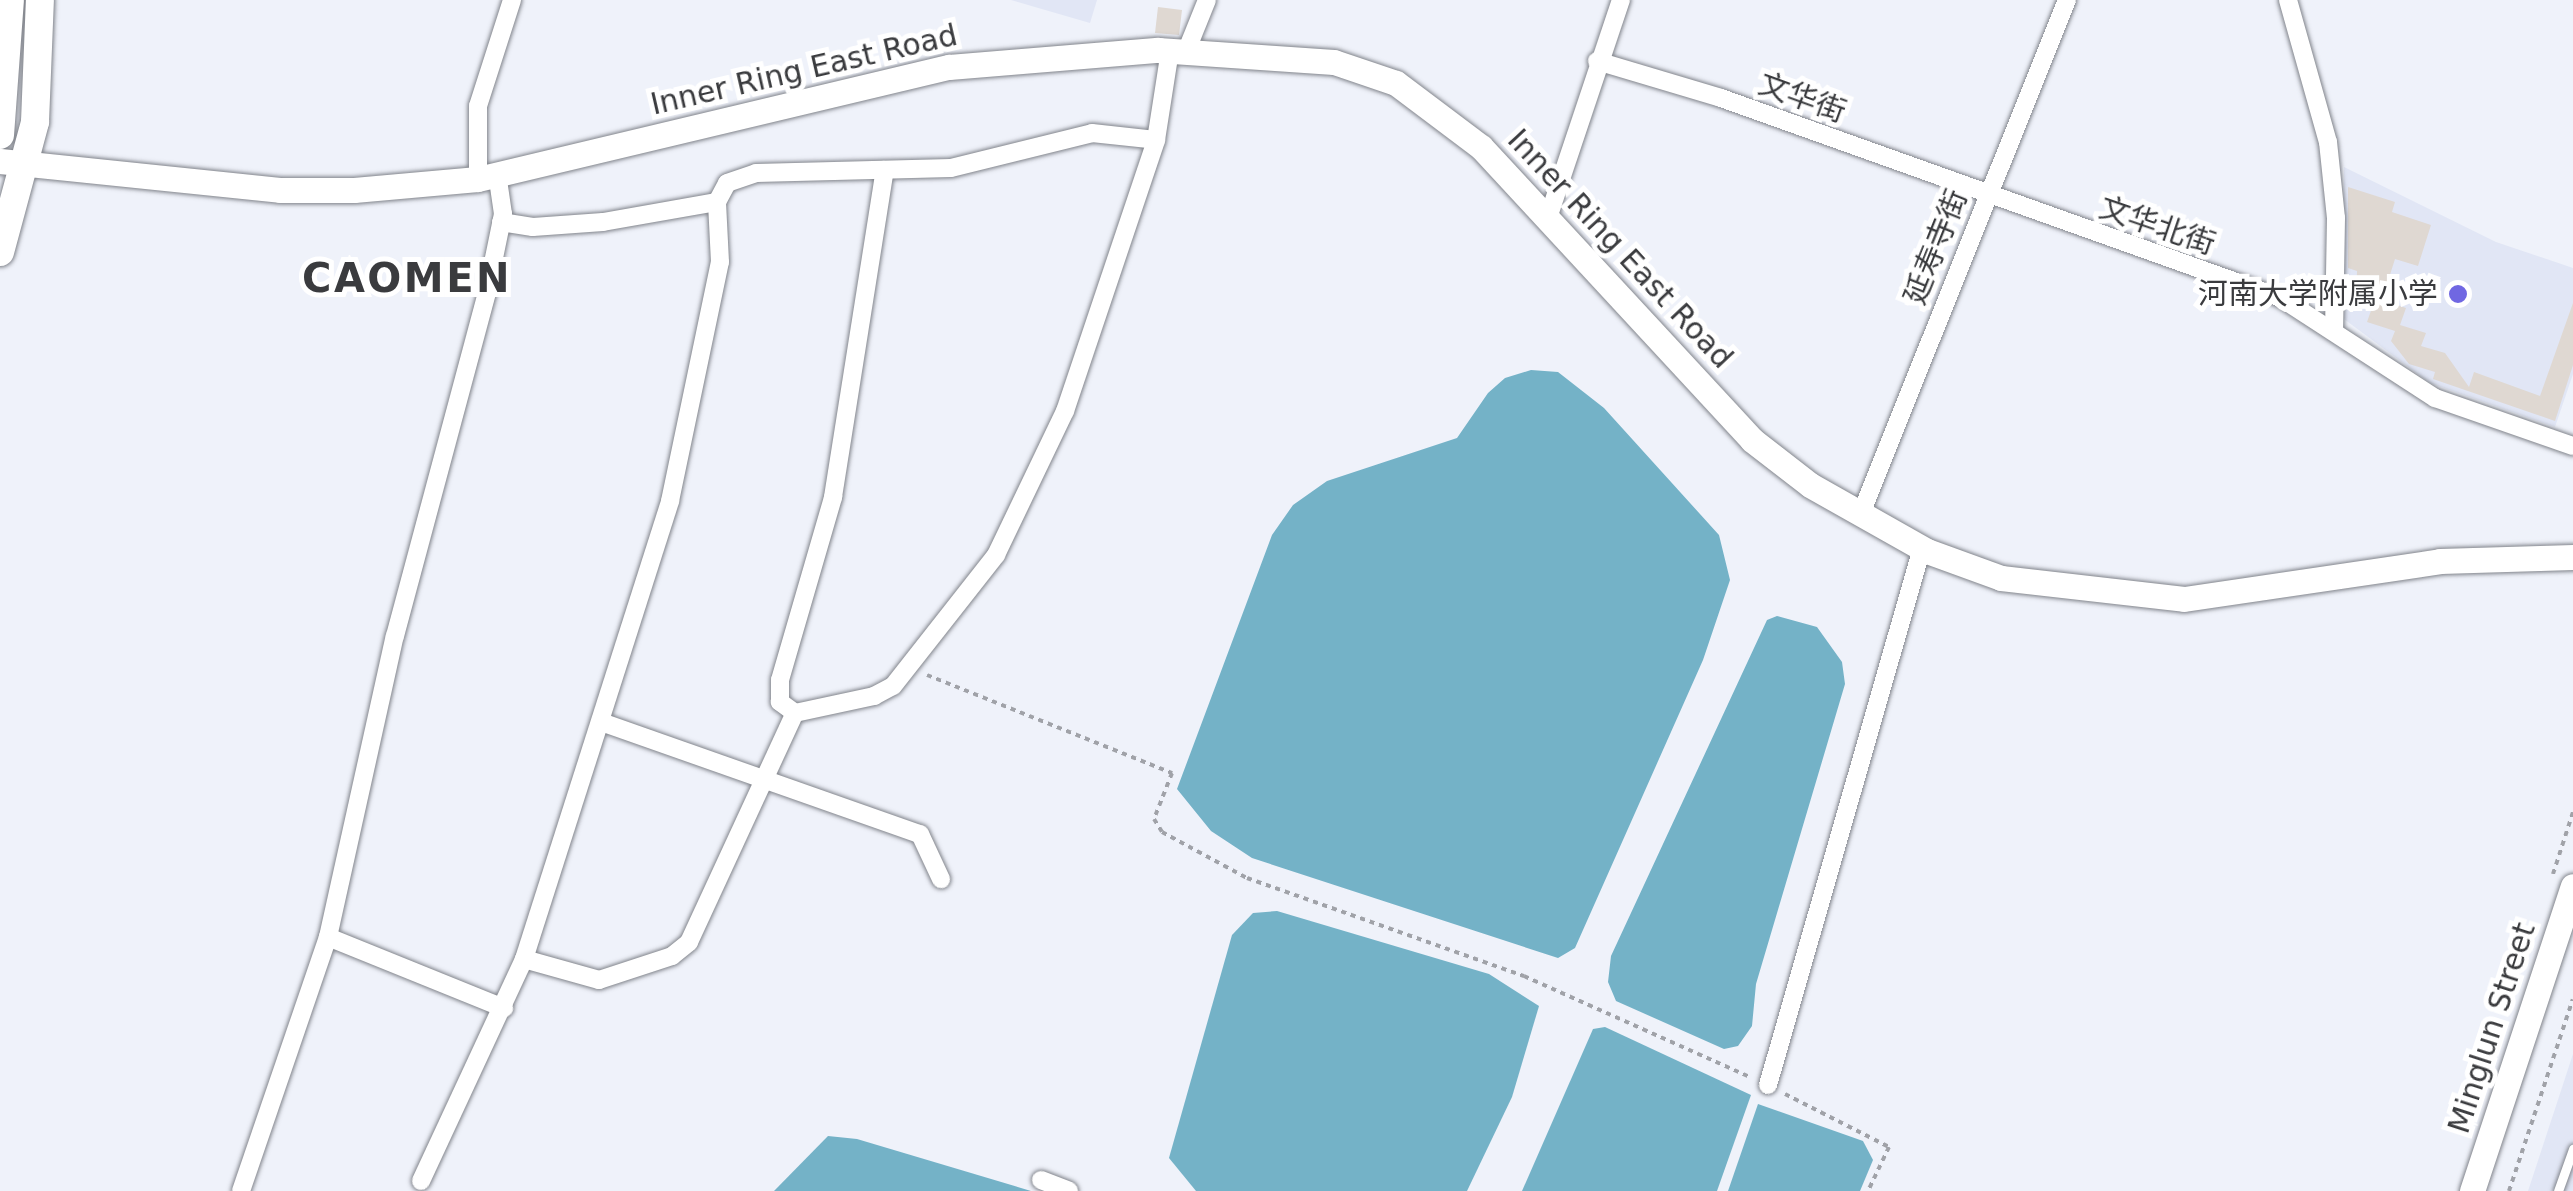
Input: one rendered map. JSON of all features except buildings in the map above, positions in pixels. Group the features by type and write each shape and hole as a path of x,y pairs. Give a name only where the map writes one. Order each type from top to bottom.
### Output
{"main road":[{"path":"0,135 10,0"},
{"path":"0,252 40,0"}],"street":[{"path":"242,1191 328,937 395,636 501,222 488,176 478,106 512,0"},
{"path":"524,959 598,980 672,956 699,926 767,779 781,733 795,713 874,696 910,668 996,555 1043,461 1156,140 1178,52 1207,0"},
{"path":"1549,215 1620,0"},
{"name":"延寿寺街","path":"1860,516 2067,0"},
{"path":"2288,0 2328,142 2336,218 2334,330"},
{"name":"Inner Ring East Road","path":"14,161 280,190 488,176 949,66 1178,52 1334,62 1378,73 1481,147 1549,215 1752,440 1860,516 1922,548 2017,581 2184,598 2440,561 2573,557"},
{"name":"文华街","path":"1597,61 1721,98 1986,196"},
{"path":"421,1181 524,959 604,723 670,501 720,262 717,202 728,182 756,173 977,164 1069,135 1156,140"},
{"path":"795,713 780,702 780,680 833,497 885,170"},
{"name":"文华北街","path":"1986,196 2281,298 2334,330 2375,364 2435,398 2573,446"},
{"path":"501,222 533,228 604,222 717,202"},
{"path":"1768,1085 1922,548"},
{"path":"604,723 920,834 941,879"},
{"name":"Minglun Street","path":"2472,1191 2573,886"},
{"name":"Minglun Street","path":"2489,1191 2573,934"},
{"path":"328,937 504,1008"},
{"path":"1041,1180 1069,1191"}],"lane":[{"path":"2558,1191 2573,1149"}],"path":[{"path":"910,668 1172,773 1154,819 1162,832 1247,878 1524,976 1768,1085 1889,1147 1868,1191"},
{"path":"2510,1191 2573,999"}],"shaded area":[{"path":"1011,0 1097,0 1090,23"},
{"name":"河南大学附属小学","path":"2344,167 2496,242 2573,268 2573,374 2555,427 2430,383 2344,319"},
{"path":"2573,1054 2573,1191 2528,1191"}],"water":[{"path":"1531,370 1558,372 1604,408 1719,535 1730,580 1703,660 1575,948 1558,958 1252,858 1211,831 1177,789 1272,535 1293,505 1327,481 1457,438 1488,393 1505,378"},
{"path":"1777,616 1817,627 1842,662 1845,684 1756,984 1752,1026 1738,1046 1724,1049 1616,1001 1608,982 1611,956 1767,620"},
{"path":"1277,911 1489,974 1539,1006 1512,1097 1467,1191 1196,1191 1169,1158 1232,935 1253,913"},
{"path":"1605,1027 1751,1095 1717,1191 1522,1191 1593,1029"},
{"path":"1758,1104 1863,1141 1873,1160 1860,1191 1728,1191"},
{"path":"828,1136 857,1139 1031,1191 774,1191"}],"place":[{"name":"河南大学附属小学","path":"2458,294"}],"district":[{"name":"CAOMEN","path":"407,278"}]}
